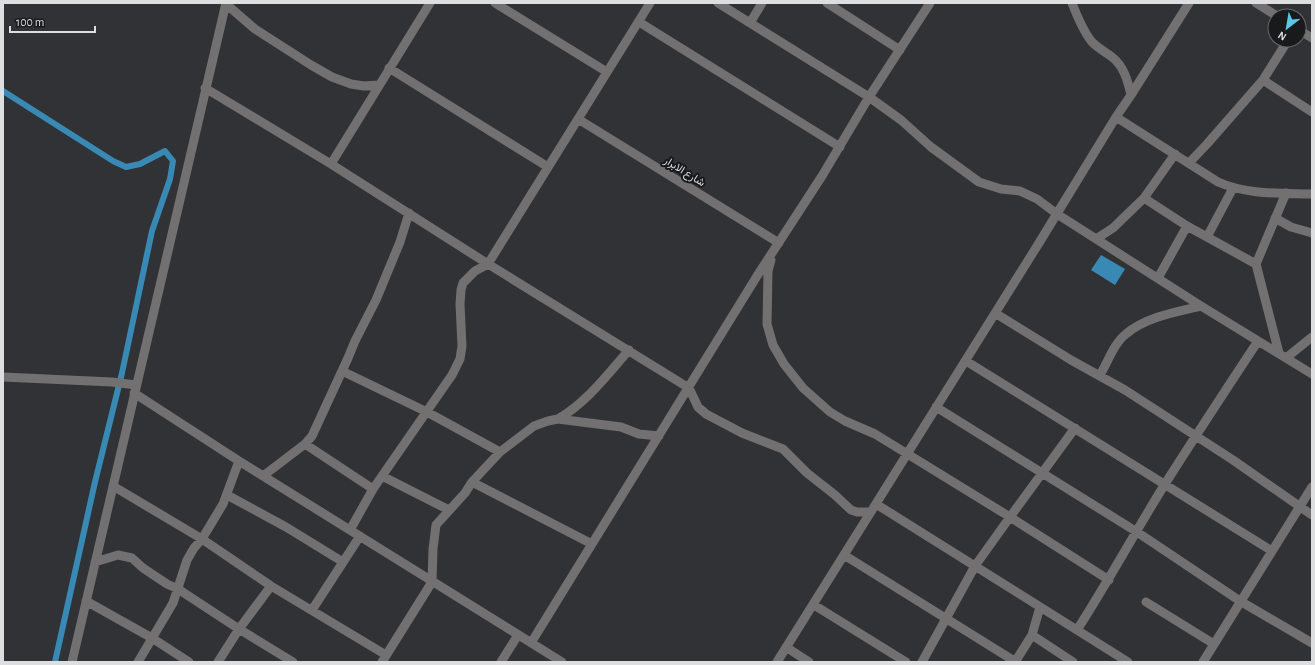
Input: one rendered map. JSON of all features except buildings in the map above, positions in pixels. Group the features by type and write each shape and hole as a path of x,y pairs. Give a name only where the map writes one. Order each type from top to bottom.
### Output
{"street":[{"path":"331,164 430,3"},
{"path":"496,3 607,72"},
{"path":"350,530 373,489 452,375 460,359 462,346 460,304 462,283 476,271 488,264 650,3"},
{"path":"718,3 869,97 901,120 931,147 980,182 1000,189 1020,191 1037,199 1057,214 1201,306 1312,374"},
{"path":"750,23 762,3"},
{"path":"827,3 900,50"},
{"path":"531,643 757,276 772,255 840,147 869,97 930,3"},
{"path":"1072,3 1084,30 1091,40 1098,48 1113,58 1118,64 1127,80 1131,95"},
{"path":"777,662 966,361 1116,117 1189,3"},
{"path":"1256,3 1267,10"},
{"path":"72,662 205,88 226,4 255,29 332,77 351,84 378,86"},
{"path":"639,22 840,147"},
{"path":"1189,163 1263,80 1283,48"},
{"path":"389,68 548,167"},
{"path":"1263,80 1312,112"},
{"path":"205,88 331,164 488,264 689,388 698,406 706,414 742,433 783,449 807,473 855,512 870,512"},
{"path":"1116,117 1218,182 1232,188 1265,192 1312,194"},
{"name":"شارع الابرار","path":"578,119 779,243"},
{"path":"1096,239 1113,228 1144,198 1175,154"},
{"path":"1207,236 1232,188"},
{"path":"1282,355 1256,264 1286,193"},
{"path":"1144,198 1187,226 1256,264"},
{"path":"262,476 305,444 312,436 355,341 376,300 400,242 409,213"},
{"path":"1275,218 1291,227 1312,233"},
{"path":"1158,278 1187,226"},
{"path":"772,255 768,271 767,324 773,345 784,364 803,388 830,412 845,421 875,434 907,453 1109,580"},
{"path":"1100,375 1117,345 1126,334 1142,324 1156,318 1201,306"},
{"path":"995,313 1071,360 1125,390 1270,485 1312,515"},
{"path":"1282,355 1312,337"},
{"path":"1078,630 1164,485 1258,340"},
{"path":"113,486 202,538 271,586 312,610 384,659 432,582 433,549 436,524 465,494 472,482 500,452 534,426 558,419 571,412 584,401 629,350"},
{"path":"966,361 1272,551"},
{"path":"342,371 427,412 500,452"},
{"path":"3,378 112,382 135,389 262,476 562,662"},
{"path":"936,407 1137,532 1240,601 1312,643"},
{"path":"558,419 621,427 639,434 659,436"},
{"path":"922,662 975,566 1075,428"},
{"path":"305,444 373,489"},
{"path":"138,662 173,602 187,560 223,504 239,461"},
{"path":"382,476 449,510"},
{"path":"472,482 592,544"},
{"path":"1202,662 1312,487"},
{"path":"227,495 286,527 343,562"},
{"path":"876,504 1128,662"},
{"path":"312,610 360,536"},
{"path":"95,562 118,554 126,555 132,558 143,568 167,584 178,589 293,662"},
{"path":"844,555 1016,662 1032,635 1040,607"},
{"path":"218,662 239,629 271,586"},
{"path":"86,601 152,638 189,662"},
{"path":"1146,602 1214,644"},
{"path":"814,605 906,662"},
{"path":"501,662 518,635"},
{"path":"1032,635 1073,662"},
{"path":"786,648 809,662"}],"water":[{"path":"1101,255 1125,269 1115,285 1091,270"}],"waterway":[{"path":"3,91 113,161 126,167 140,164 165,151 173,161 170,179 152,231 122,373 95,482 55,662"}]}
